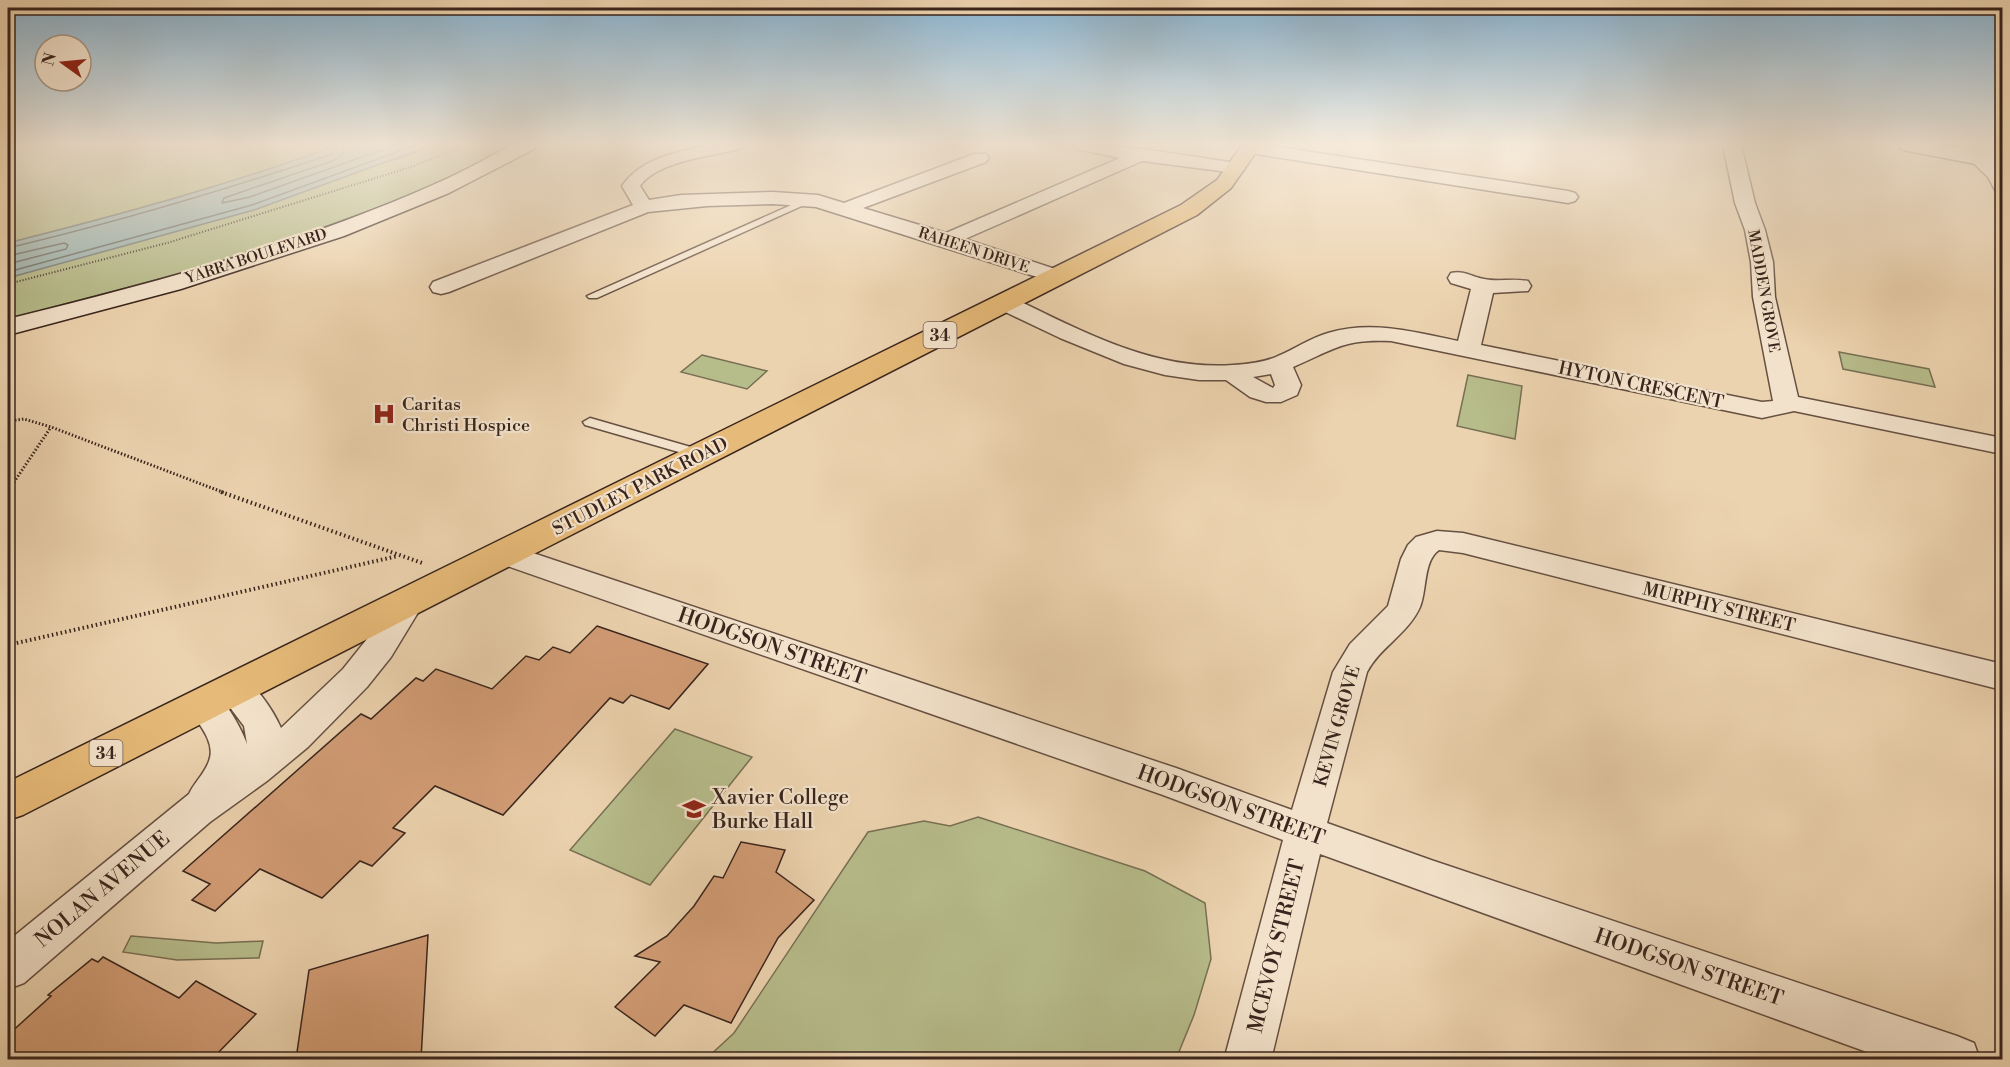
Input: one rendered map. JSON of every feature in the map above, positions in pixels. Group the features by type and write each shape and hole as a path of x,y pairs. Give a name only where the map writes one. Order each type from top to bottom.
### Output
{"main road":[{"name":"YARRA BOULEVARD","path":"8,327 178,281 303,242 427,195"},
{"name":"STUDLEY PARK ROAD","path":"8,802 1005,303 1204,201 1211,195"}],"street":[{"path":"636,195 644,207"},
{"path":"846,208 881,195"},
{"path":"947,240 1050,195"},
{"path":"1559,195 1568,196"},
{"name":"MADDEN GROVE","path":"1743,195 1755,230 1762,262 1764,297 1786,402"},
{"name":"RAHEEN DRIVE","path":"441,287 644,207 681,201 706,200 810,200 846,208 1056,277"},
{"path":"1459,278 1483,286 1520,286"},
{"path":"1468,349 1483,286"},
{"name":"HYTON CRESCENT","path":"1005,303 1129,360 1188,371 1233,373 1259,393 1276,395 1288,390 1280,365 1327,341 1358,334 1391,334 1762,410 1780,409 1786,402 2002,446"},
{"name":"MURPHY STREET","path":"1435,541 1473,545 2002,677"},
{"name":"KEVIN GROVE","path":"1305,832 1350,672 1366,646 1396,620 1408,598 1420,551 1435,541"},
{"name":"HODGSON STREET","path":"504,554 1142,772 1442,882 1957,1059"},
{"name":"NOLAN AVENUE","path":"8,968 196,810 263,763 295,737 355,678 386,638 409,601"},
{"path":"219,696 261,723 267,737 263,763"},
{"name":"NOLAN AVENUE","path":"196,810 230,760 231,750 219,696"},
{"name":"MCEVOY STREET","path":"1247,1059 1305,832"}],"lane":[{"path":"593,296 810,200"},
{"path":"590,422 703,455"}],"path":[{"path":"8,284 167,243 322,195"},
{"path":"8,421 24,419 51,427 398,556 430,565"},
{"path":"8,490 51,427"},
{"path":"8,645 398,556"}],"green space":[{"path":"8,195 185,195 91,222 8,243"},
{"path":"279,195 411,195 297,237 190,271 8,319 8,278"},
{"path":"1839,352 1929,369 1935,387 1843,369"},
{"path":"702,355 767,371 747,389 681,372"},
{"path":"1468,375 1522,386 1515,439 1457,426"},
{"path":"675,729 752,757 650,885 570,850"},
{"path":"978,817 1145,871 1205,903 1211,959 1194,1015 1176,1059 706,1059 734,1033 868,832 924,821 950,826"},
{"path":"131,936 216,943 263,941 259,958 177,960 123,952"}],"water":[{"path":"185,195 296,195 254,210 8,278 8,243"}],"building":[{"path":"597,626 708,664 669,709 631,695 623,703 610,698 503,815 435,786 393,828 405,833 372,866 360,861 322,898 260,869 215,911 192,900 210,884 183,871 361,714 371,719 416,678 423,681 436,669 492,689 526,656 539,660 553,647 570,653"},
{"path":"741,842 785,850 776,872 814,900 778,938 731,1023 684,1005 655,1036 615,1007 660,962 635,956 667,936 694,906 714,876 723,878"},
{"path":"428,935 421,1059 296,1059 309,970"},
{"path":"103,957 179,998 196,981 256,1014 212,1059 8,1059 8,1035 51,996 48,995 92,959 98,962"}],"place":[{"name":"Caritas Christi Hospice","path":"384,414"},
{"name":"Xavier College Burke Hall","path":"694,809"}]}
